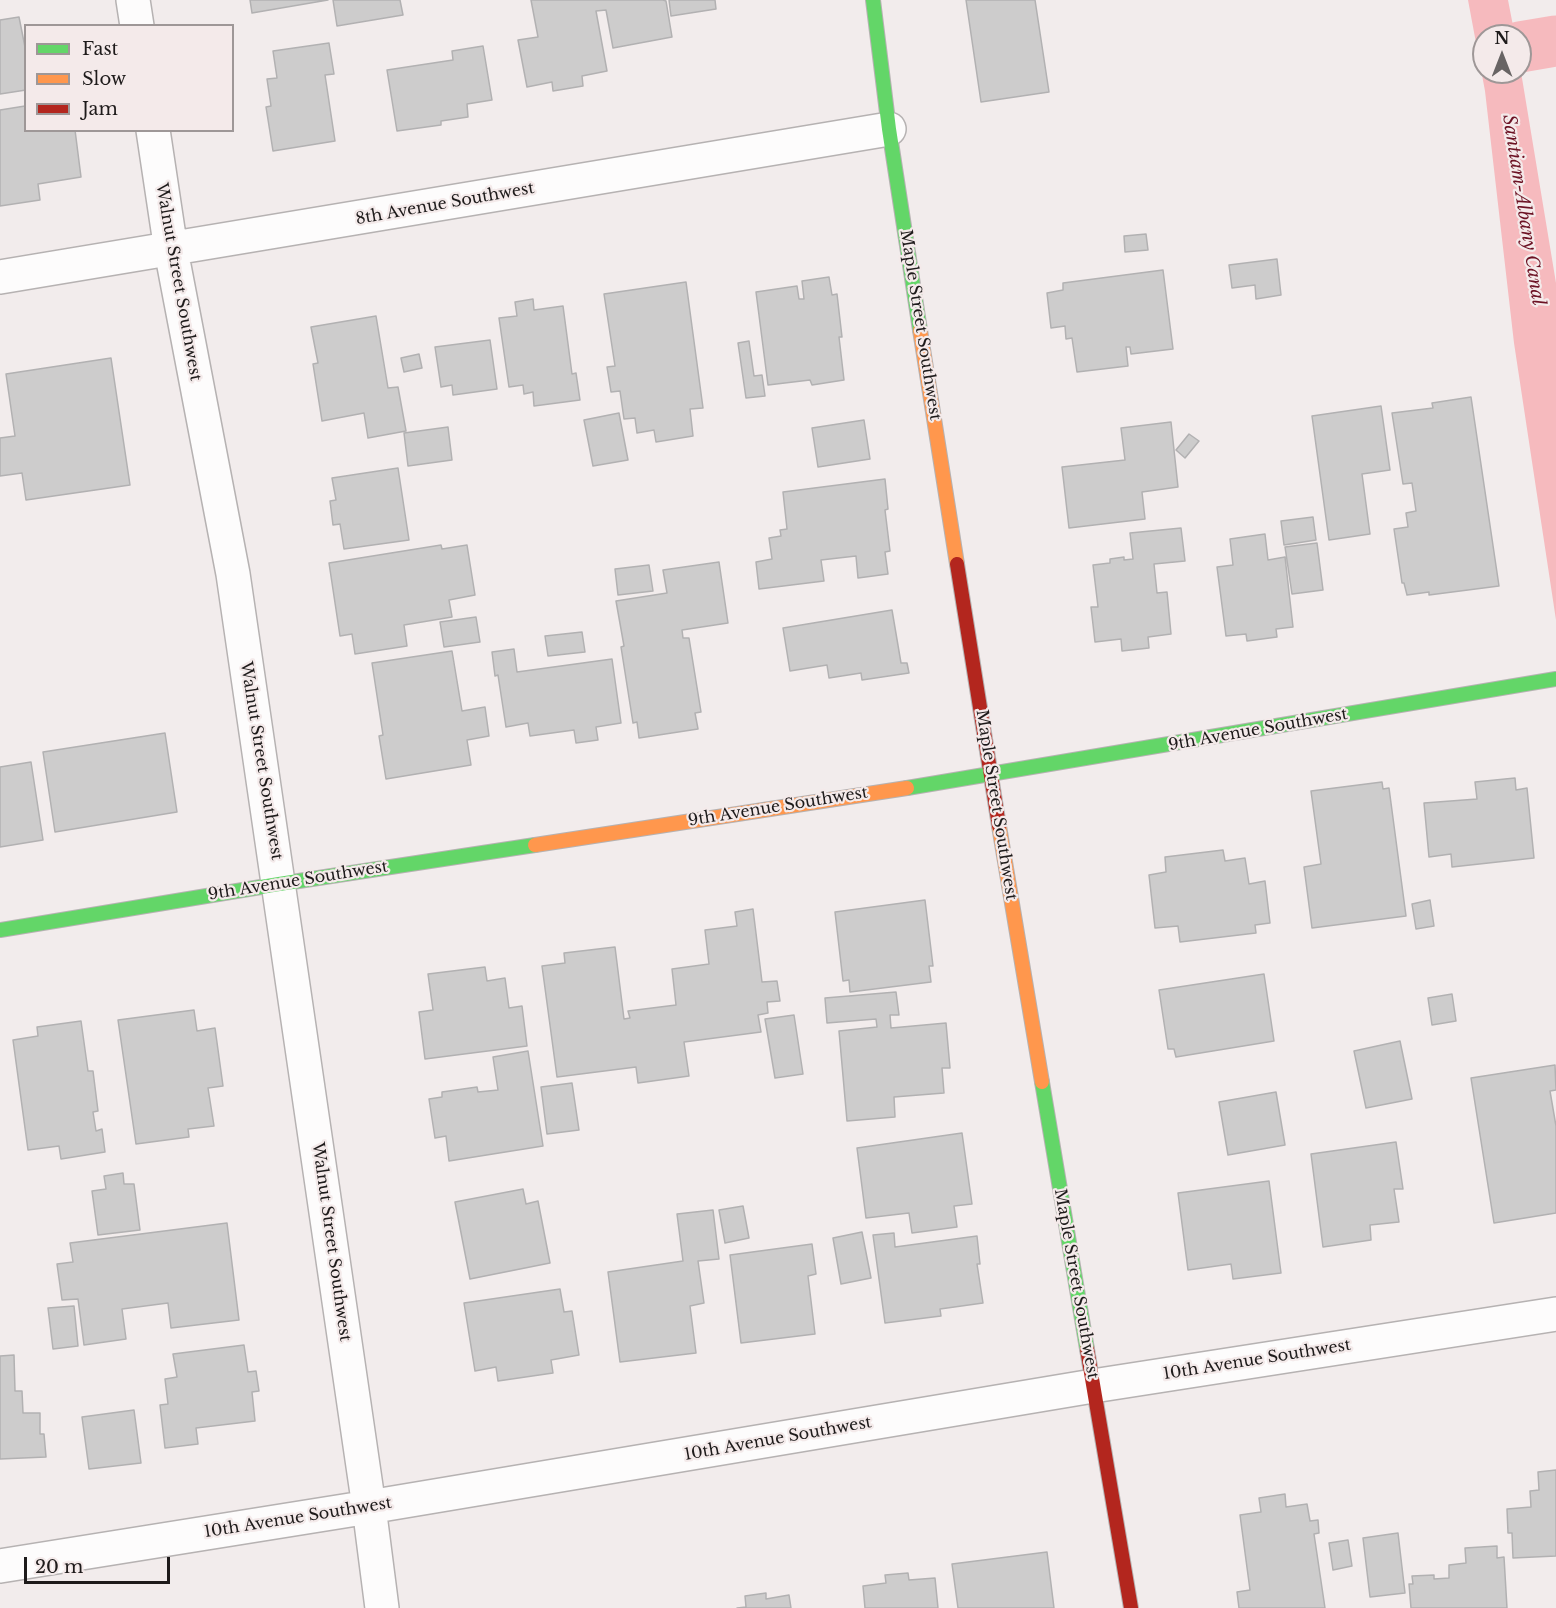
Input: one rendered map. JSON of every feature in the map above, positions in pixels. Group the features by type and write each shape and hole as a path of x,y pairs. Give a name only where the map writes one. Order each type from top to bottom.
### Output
{"street":[{"path":"133,0 137,24"},
{"name":"Maple Street Southwest","path":"873,0 889,129 990,775 1131,1608"},
{"name":"8th Avenue Southwest","path":"0,277 889,129"},
{"name":"Walnut Street Southwest","path":"153,132 171,250 233,574 382,1608"},
{"name":"9th Avenue Southwest","path":"0,930 279,884 990,775 1556,679"},
{"name":"10th Avenue Southwest","path":"0,1566 1093,1386 1556,1314"}],"water":[{"path":"1468,0 1508,0 1513,24 1472,24"},
{"path":"1484,84 1523,84 1556,283 1556,620 1514,343"}],"building":[{"path":"250,0 328,0 252,13"},
{"path":"333,0 400,0 403,15 337,26"},
{"path":"531,0 663,0 666,1 672,37 613,48 606,10 596,11 607,71 582,76 583,86 553,91 552,82 527,87 518,40 538,37"},
{"path":"669,0 715,0 716,9 671,16"},
{"path":"966,0 1035,0 1049,92 981,102"},
{"path":"19,17 24,42 24,90 0,94 0,20"},
{"path":"329,43 334,74 325,75 335,141 273,151 266,107 271,106 267,79 277,78 273,51"},
{"path":"483,46 492,100 467,104 468,117 441,121 441,125 397,131 387,70 453,60 452,51"},
{"path":"24,106 24,132 75,132 81,177 38,184 40,200 0,206 0,110"},
{"path":"1146,234 1148,250 1125,252 1124,236"},
{"path":"1277,259 1281,295 1256,299 1255,285 1232,288 1229,265"},
{"path":"1163,270 1173,349 1131,354 1130,347 1126,347 1128,366 1077,372 1072,338 1066,339 1065,326 1051,328 1047,293 1063,290 1063,283"},
{"path":"829,277 832,295 837,294 844,380 812,385 810,380 768,385 756,292 797,286 799,299 804,299 802,281"},
{"path":"686,282 703,408 690,409 693,436 656,442 654,430 637,433 635,418 624,419 620,391 611,392 607,367 615,366 604,294"},
{"path":"533,299 534,310 563,306 572,374 576,373 580,400 534,406 533,392 524,394 523,385 509,387 499,318 517,316 515,302"},
{"path":"376,316 388,388 398,387 406,431 368,438 364,413 322,421 313,364 318,363 311,327"},
{"path":"490,340 497,389 453,395 452,385 441,387 435,347"},
{"path":"749,341 754,376 762,375 765,396 746,398 738,343"},
{"path":"419,354 422,368 404,372 401,358"},
{"path":"111,358 130,485 26,500 22,473 0,476 0,438 15,436 6,374"},
{"path":"1471,397 1499,586 1429,595 1429,592 1407,595 1404,583 1402,583 1394,529 1408,527 1406,513 1416,511 1412,483 1403,484 1392,413 1433,408 1432,403"},
{"path":"1381,406 1390,470 1362,474 1370,534 1329,540 1312,416"},
{"path":"619,413 628,460 593,466 584,420"},
{"path":"864,420 870,459 818,467 812,428"},
{"path":"1171,422 1178,487 1142,492 1145,519 1069,528 1062,467 1125,460 1121,428"},
{"path":"448,427 452,460 408,466 404,433"},
{"path":"1189,434 1199,441 1185,458 1176,450"},
{"path":"398,468 409,540 344,549 340,524 333,525 330,501 336,500 332,478"},
{"path":"885,479 888,509 885,510 890,551 885,552 888,574 858,578 856,556 821,560 824,581 759,589 756,562 772,559 769,538 781,536 780,530 787,529 783,492"},
{"path":"1313,517 1316,540 1284,545 1281,521"},
{"path":"1181,528 1185,561 1154,564 1157,593 1167,592 1171,634 1148,637 1149,648 1122,651 1121,639 1095,642 1091,607 1098,607 1093,565 1110,563 1110,559 1124,557 1124,560 1133,559 1130,533"},
{"path":"1265,534 1268,560 1285,557 1293,627 1276,629 1277,637 1247,641 1246,634 1226,636 1217,567 1233,565 1230,539"},
{"path":"1317,543 1323,590 1292,594 1285,547"},
{"path":"441,545 442,549 467,545 475,595 449,600 452,617 404,625 407,646 355,654 352,634 340,636 329,563"},
{"path":"719,562 728,623 682,630 683,638 689,638 701,712 695,713 698,729 639,738 637,722 633,723 616,601 667,593 663,570"},
{"path":"649,565 653,591 618,595 615,569"},
{"path":"892,610 901,663 907,663 909,673 862,680 861,673 829,678 827,665 790,671 783,628"},
{"path":"476,617 480,642 444,647 440,622"},
{"path":"582,632 585,652 548,656 545,636"},
{"path":"514,649 517,672 612,659 621,723 596,727 598,740 576,743 574,730 530,736 528,723 506,727 492,652"},
{"path":"452,651 462,711 485,707 489,736 467,740 471,765 386,779 379,736 383,735 372,663"},
{"path":"165,733 177,812 55,832 43,752"},
{"path":"31,762 43,840 0,847 0,767"},
{"path":"1515,778 1516,790 1527,788 1534,858 1452,867 1451,854 1429,857 1424,803 1477,799 1475,782"},
{"path":"1382,782 1383,789 1389,788 1406,916 1312,928 1304,867 1321,864 1311,791"},
{"path":"1223,850 1225,861 1245,858 1249,884 1265,881 1270,923 1255,925 1256,933 1180,942 1178,926 1155,928 1149,875 1166,872 1165,857"},
{"path":"925,900 933,966 929,966 931,982 850,992 849,980 843,981 835,912"},
{"path":"1430,900 1434,926 1416,929 1412,904"},
{"path":"753,909 762,982 777,981 780,1001 767,1002 768,1013 758,1015 761,1032 684,1042 689,1076 638,1083 636,1067 557,1077 542,966 565,963 564,953 615,947 624,1019 630,1018 628,1011 676,1005 672,969 709,964 705,930 737,926 735,912"},
{"path":"485,967 487,981 505,978 509,1008 522,1006 527,1046 425,1059 419,1012 433,1010 428,974"},
{"path":"1264,974 1274,1041 1176,1057 1174,1049 1168,1049 1159,990"},
{"path":"896,992 899,1015 890,1015 891,1028 946,1023 950,1068 942,1068 944,1093 894,1097 895,1117 847,1121 839,1031 877,1027 876,1019 827,1023 825,998"},
{"path":"1452,994 1456,1021 1432,1025 1428,998"},
{"path":"194,1010 197,1031 215,1028 223,1086 208,1088 214,1126 188,1129 189,1137 136,1144 118,1020"},
{"path":"794,1015 803,1074 775,1078 765,1019"},
{"path":"81,1021 88,1071 93,1071 98,1111 93,1112 96,1131 102,1129 105,1152 61,1159 59,1146 28,1150 13,1040 38,1036 37,1027"},
{"path":"1400,1041 1412,1099 1366,1108 1354,1051"},
{"path":"528,1051 543,1146 449,1161 446,1136 435,1138 429,1099 442,1097 442,1092 477,1087 478,1092 498,1090 493,1057"},
{"path":"1555,1065 1556,1090 1550,1091 1556,1126 1556,1213 1494,1223 1471,1078"},
{"path":"572,1083 579,1130 547,1134 541,1087"},
{"path":"1276,1092 1285,1145 1228,1155 1219,1102"},
{"path":"962,1133 972,1204 954,1206 957,1227 912,1233 909,1213 866,1218 857,1148"},
{"path":"1396,1142 1403,1189 1394,1189 1399,1222 1370,1225 1371,1240 1323,1247 1311,1154"},
{"path":"123,1173 124,1184 134,1184 140,1230 98,1235 92,1191 106,1189 104,1176"},
{"path":"1269,1181 1281,1273 1233,1279 1231,1264 1188,1270 1178,1193"},
{"path":"523,1189 526,1204 538,1201 550,1263 470,1279 455,1202"},
{"path":"743,1206 749,1238 725,1243 719,1210"},
{"path":"713,1210 719,1259 698,1261 704,1303 690,1306 696,1353 620,1362 608,1272 683,1261 677,1214"},
{"path":"227,1223 239,1320 171,1328 168,1303 122,1309 126,1339 84,1345 78,1299 62,1300 57,1264 73,1262 70,1243"},
{"path":"862,1232 871,1278 841,1284 833,1238"},
{"path":"894,1233 895,1247 977,1236 980,1264 977,1264 983,1303 940,1309 941,1316 885,1323 873,1235"},
{"path":"812,1244 816,1274 808,1276 815,1334 741,1343 730,1255"},
{"path":"560,1289 564,1312 572,1311 579,1355 551,1360 553,1373 498,1381 496,1367 475,1371 464,1303"},
{"path":"74,1306 78,1346 53,1349 48,1308"},
{"path":"244,1345 248,1372 256,1371 259,1391 252,1392 255,1421 196,1428 198,1444 165,1448 160,1405 168,1404 165,1379 177,1377 173,1354"},
{"path":"14,1355 15,1391 22,1391 23,1413 40,1413 40,1434 44,1434 46,1457 0,1459 0,1356"},
{"path":"134,1410 141,1463 89,1469 82,1417"},
{"path":"1556,1470 1556,1556 1513,1558 1512,1533 1508,1533 1507,1509 1531,1507 1530,1491 1539,1490 1538,1472"},
{"path":"1285,1494 1286,1507 1307,1504 1310,1521 1318,1520 1319,1533 1314,1534 1325,1608 1239,1608 1237,1592 1250,1590 1240,1515 1261,1512 1259,1498"},
{"path":"1398,1533 1405,1593 1370,1597 1363,1538"},
{"path":"1348,1540 1352,1566 1333,1570 1329,1543"},
{"path":"1497,1546 1497,1558 1504,1557 1507,1608 1411,1608 1409,1584 1413,1584 1412,1576 1434,1575 1434,1579 1449,1578 1449,1565 1466,1563 1465,1548"},
{"path":"1047,1552 1054,1608 958,1608 952,1564"},
{"path":"908,1573 909,1580 935,1578 938,1608 865,1608 863,1586 886,1583 885,1575"},
{"path":"766,1593 766,1599 789,1595 791,1608 737,1608 746,1607 745,1596"}],"waterway":[{"name":"Santiam-Albany Canal","path":"1532,45 1556,41"}],"traffic: fast":[{"path":"873,0 889,129 920,330"},
{"path":"907,788 1556,679"},
{"path":"0,930 535,845"},
{"path":"1042,1082 1087,1349"}],"traffic: slow":[{"path":"920,330 957,564"},
{"path":"535,845 907,788"},
{"path":"999,826 1042,1082"}],"traffic: jam":[{"path":"957,564 999,826"},
{"path":"1087,1349 1131,1608"}]}
